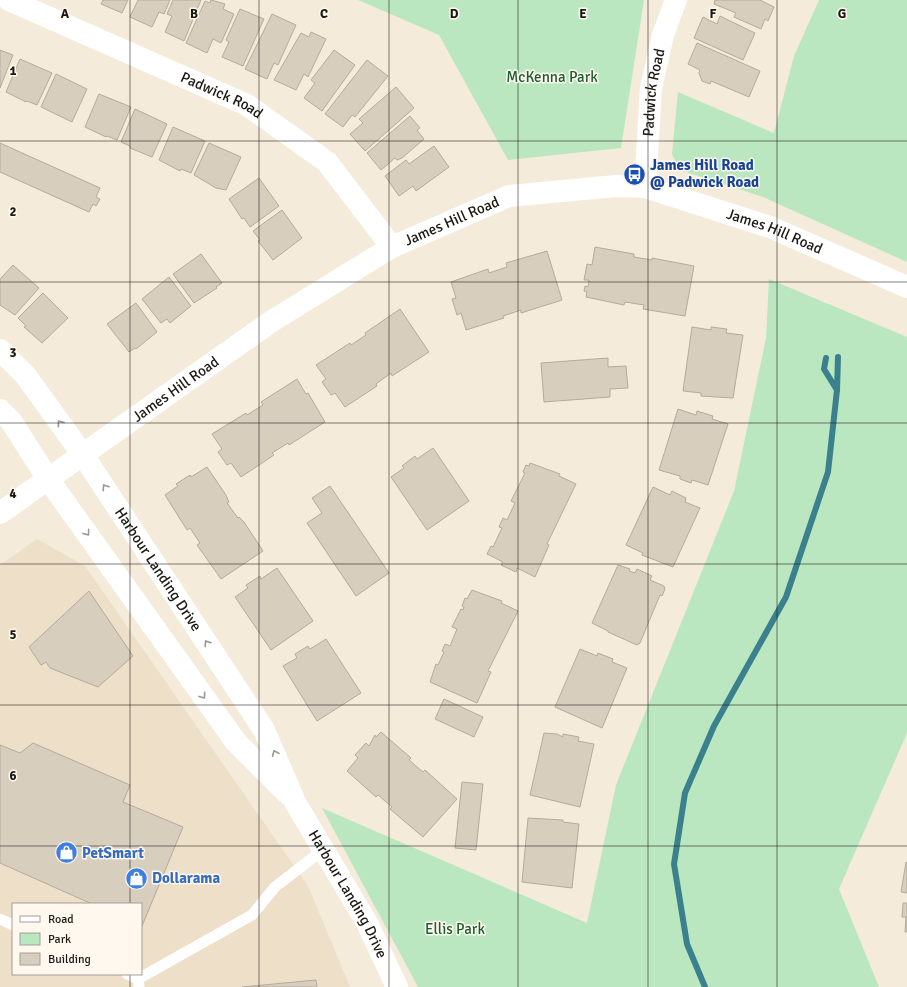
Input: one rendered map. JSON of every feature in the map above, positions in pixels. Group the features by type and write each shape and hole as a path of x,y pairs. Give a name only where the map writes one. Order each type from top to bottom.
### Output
{"street":[{"name":"Padwick Road","path":"9,0 247,105 327,162 392,247"},
{"name":"Padwick Road","path":"644,187 651,88 663,35 676,0"},
{"name":"James Hill Road","path":"0,513 272,321 392,247 509,196 616,186 644,187 770,227 907,287"},
{"name":"Harbour Landing Drive","path":"0,350 26,376 83,455 264,730 295,802 324,848 367,923 397,987"},
{"name":"Harbour Landing Drive","path":"0,410 11,421 48,479 236,742 295,802"}],"lane":[{"path":"128,975 139,983 252,915 275,887 324,848"},
{"path":"0,919 12,925"}],"shaded area":[{"path":"37,539 85,566 308,886 350,987 0,987 0,565"}],"green space":[{"name":"McKenna Park","path":"358,0 644,0 621,148 508,160 439,35"},
{"path":"819,0 907,0 907,262 763,197 680,170 672,154 678,92 774,133 794,56"},
{"name":"Ellis Park","path":"769,279 907,337 907,733 839,889 879,987 418,987 322,808 587,923 616,785 734,491 766,338"}],"building":[{"path":"103,0 128,0 122,13 101,4"},
{"path":"138,0 170,0 164,14 159,12 152,27 130,17"},
{"path":"173,0 201,0 184,41 165,32 172,16 167,14"},
{"path":"211,0 225,4 223,9 234,14 221,43 213,39 207,53 186,43 205,1 210,3"},
{"path":"715,0 760,0 774,7 768,21 765,19 761,29 734,17 736,13 714,4"},
{"path":"240,9 264,19 243,66 222,57 229,42 226,40"},
{"path":"272,14 296,25 278,65 274,63 267,79 245,69"},
{"path":"720,16 755,33 743,60 694,38 703,17 717,24"},
{"path":"311,32 326,39 308,77 304,74 296,90 274,80 301,33 309,37"},
{"path":"697,43 760,71 749,97 711,81 710,84 702,81 699,73 700,70 688,64"},
{"path":"0,50 13,55 0,88"},
{"path":"334,50 355,65 322,111 304,98 315,83 311,80"},
{"path":"20,59 52,73 37,105 27,101 26,102 6,92"},
{"path":"367,60 388,76 355,117 352,115 343,127 325,114"},
{"path":"56,74 87,89 72,122 41,107"},
{"path":"396,87 414,108 365,151 350,134 363,123 359,119"},
{"path":"99,94 131,107 117,140 107,136 106,137 85,127"},
{"path":"135,109 167,124 152,157 130,148 130,146 121,142"},
{"path":"410,116 420,128 417,130 424,139 402,158 397,160 395,158 381,170 367,153"},
{"path":"173,127 205,141 191,173 181,169 180,171 159,160"},
{"path":"0,143 100,188 96,197 100,199 96,206 93,204 89,212 0,172"},
{"path":"209,143 241,157 226,190 216,188 194,175"},
{"path":"434,146 449,167 416,191 413,186 399,196 385,176 406,160 409,164"},
{"path":"259,178 279,206 250,227 244,218 242,219 229,199"},
{"path":"282,210 302,238 273,260 258,241 260,240 253,231"},
{"path":"595,247 634,254 634,257 652,260 652,258 694,266 685,316 643,309 644,305 625,302 624,305 586,297 587,292 584,291 585,286 588,287 589,280 584,280 587,264 592,265"},
{"path":"547,251 562,300 521,313 521,310 503,316 504,318 466,330 461,313 457,315 452,299 456,298 451,282 488,269 489,273 507,267 506,263"},
{"path":"201,254 222,283 194,303 173,274"},
{"path":"13,265 39,288 15,315 0,305 0,279"},
{"path":"169,277 191,306 170,323 167,319 161,323 142,299"},
{"path":"43,293 68,318 42,343 24,327 26,326 18,318"},
{"path":"136,303 157,332 136,349 135,348 129,352 107,324"},
{"path":"400,309 429,352 392,376 391,373 376,384 377,386 345,407 335,393 331,395 322,382 326,379 316,365 350,343 351,345 366,335 365,333"},
{"path":"692,327 711,330 711,327 727,329 726,333 743,335 733,398 701,396 701,393 683,391"},
{"path":"608,358 608,367 626,366 628,388 610,389 610,397 544,402 541,363"},
{"path":"297,379 306,394 308,393 325,422 289,445 288,443 272,453 274,455 241,477 231,463 227,465 218,452 222,449 212,434 246,413 247,415 263,405 261,402"},
{"path":"678,409 696,415 697,411 713,416 712,419 728,424 708,485 692,480 691,483 680,479 680,476 659,470"},
{"path":"433,448 469,501 427,530 391,477 404,468 402,466 415,456 417,459"},
{"path":"530,463 560,474 559,476 576,484 547,544 549,545 535,577 517,568 516,572 501,565 503,562 487,554 491,546 493,547 502,528 499,527 503,518 507,520 515,503 511,501 525,473 523,472 526,465 529,466"},
{"path":"207,467 226,495 229,502 227,503 238,518 239,517 244,522 263,551 221,579 197,545 200,543 190,528 187,530 165,495 178,486 176,484"},
{"path":"330,486 389,573 356,596 307,523 322,513 312,498"},
{"path":"653,487 670,495 672,491 686,498 685,502 700,508 673,567 642,555 643,553 626,545"},
{"path":"618,565 630,569 629,571 635,573 637,569 652,576 650,580 664,586 665,589 662,596 660,595 640,643 637,645 592,623"},
{"path":"277,568 313,621 271,650 235,597 248,588 246,585 260,576 261,579"},
{"path":"472,590 502,601 501,603 518,611 488,671 491,672 477,703 430,682 436,664 438,665 444,652 442,651 445,644 450,646 457,629 452,627 461,609 463,610 464,607 462,606 465,598 467,599"},
{"path":"89,591 133,656 98,687 50,668 46,662 41,665 29,647"},
{"path":"326,639 361,693 317,721 283,666 297,658 295,654 308,646 310,649"},
{"path":"580,649 597,656 598,653 613,659 612,662 627,668 602,728 555,707"},
{"path":"444,699 483,717 474,737 435,719"},
{"path":"381,732 411,758 409,760 423,772 425,770 457,799 423,837 390,809 392,807 378,795 376,797 347,771 358,758 355,755 366,743 369,746 375,735 376,737"},
{"path":"544,733 557,734 563,737 563,734 579,737 578,741 594,744 580,807 530,795"},
{"path":"33,743 130,785 123,802 183,827 142,926 142,903 90,903 0,863 0,745 20,753"},
{"path":"462,782 483,784 476,850 455,848"},
{"path":"528,818 563,820 563,822 579,824 572,888 522,882"},
{"path":"906,862 907,863 907,893 901,892"},
{"path":"903,903 907,903 907,932 905,932 906,917 902,917"},
{"path":"316,980 317,987 242,987"}],"waterway":[{"path":"705,987 687,944 674,864 685,793 714,726 786,597 828,472 837,390 838,357"},
{"path":"826,358 824,369 837,390"}],"place":[{"name":"James Hill Road @ Padwick Road","path":"634,174"},
{"name":"PetSmart","path":"67,853"},
{"name":"Dollarama","path":"136,878"}]}
